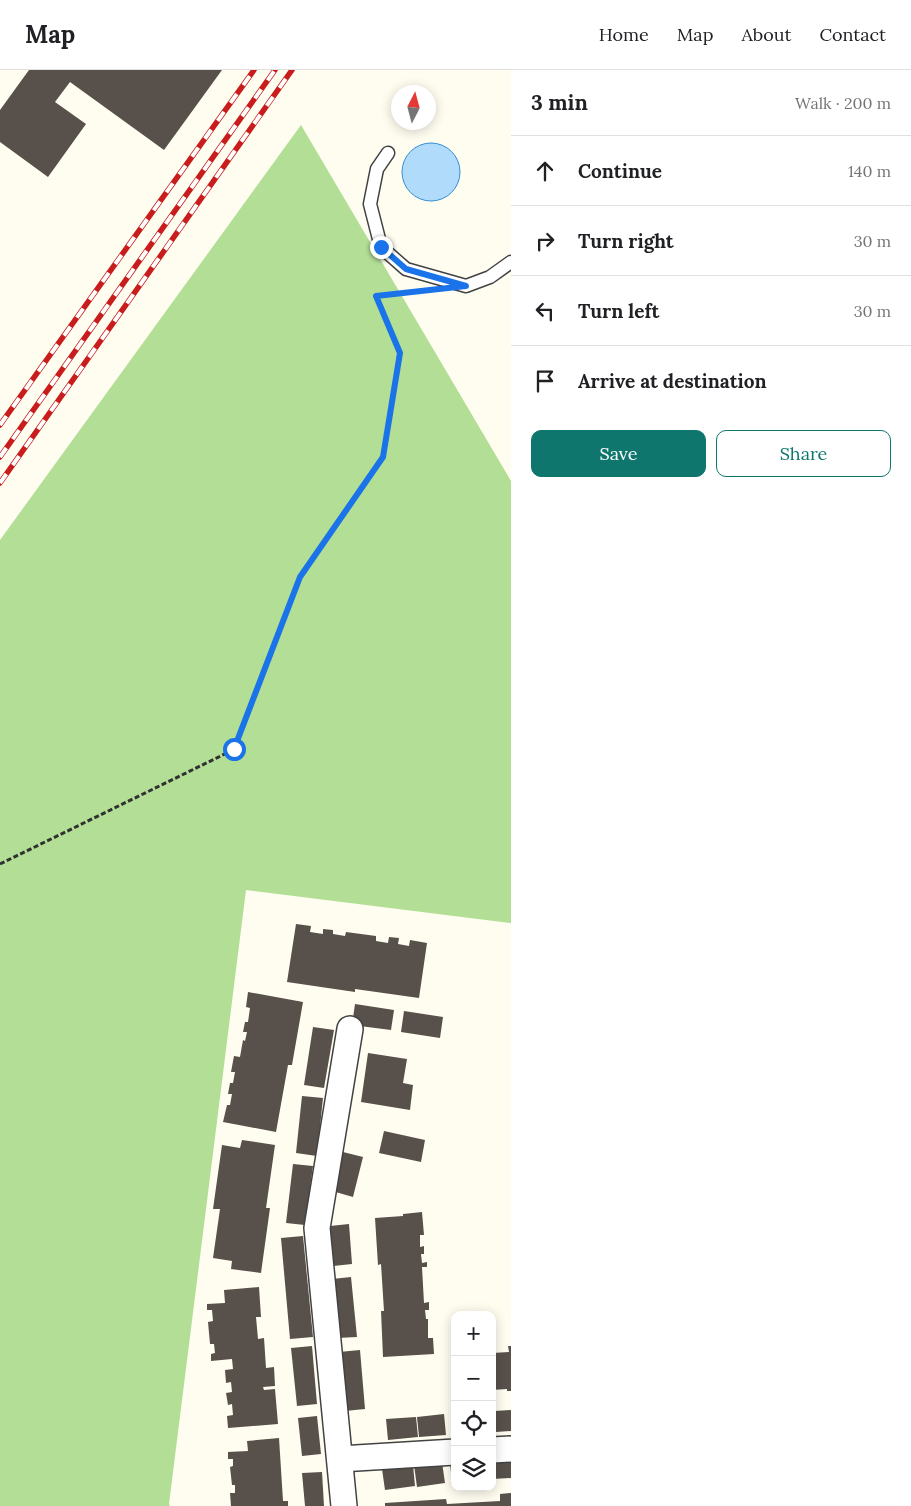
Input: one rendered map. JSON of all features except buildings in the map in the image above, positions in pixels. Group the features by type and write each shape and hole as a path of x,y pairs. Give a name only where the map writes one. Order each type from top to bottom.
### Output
{"street":[{"path":"344,1506 317,1228 350,1029"},
{"path":"496,1450 511,1449"},
{"path":"340,1459 451,1452"}],"lane":[{"path":"388,153 377,169 370,204 381,247 406,269 466,286 490,277 511,262"}],"path":[{"path":"0,864 234,749 300,577 383,457 400,353 376,296 421,291"}],"green space":[{"path":"301,125 511,481 511,923 246,890 170,1506 0,1506 0,540"}],"water":[{"path":"425,143 437,143 452,151 460,166 460,178 452,193 437,201 425,201 410,193 402,178 402,166 410,151"}],"railway":[{"path":"0,425 254,70"},
{"path":"0,457 275,70"},
{"path":"0,483 292,70"}],"route":[{"path":"234,749 300,577 383,457 400,353 376,296 466,286 406,269 381,247"}]}
